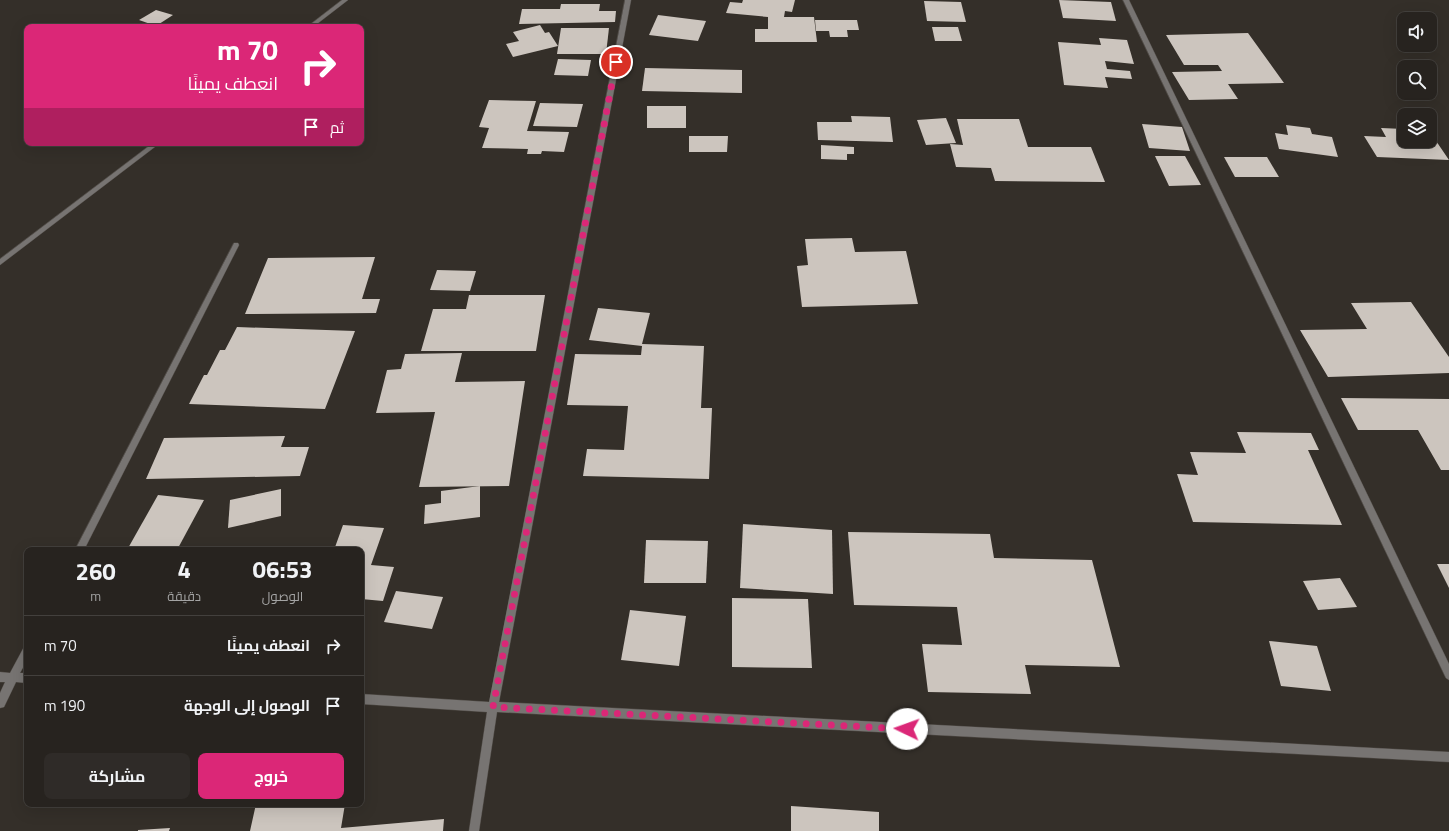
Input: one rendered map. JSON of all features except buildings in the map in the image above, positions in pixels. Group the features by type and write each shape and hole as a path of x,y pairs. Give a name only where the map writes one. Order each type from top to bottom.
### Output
{"street":[{"path":"314,24 345,0"},
{"path":"474,831 493,707 628,0"},
{"path":"1126,0 1449,676"},
{"path":"0,263 153,146"},
{"path":"81,547 236,245"},
{"path":"0,703 24,656"},
{"path":"0,677 24,678"},
{"path":"364,699 1449,757"}],"route":[{"path":"616,62 493,707 907,729"}]}
